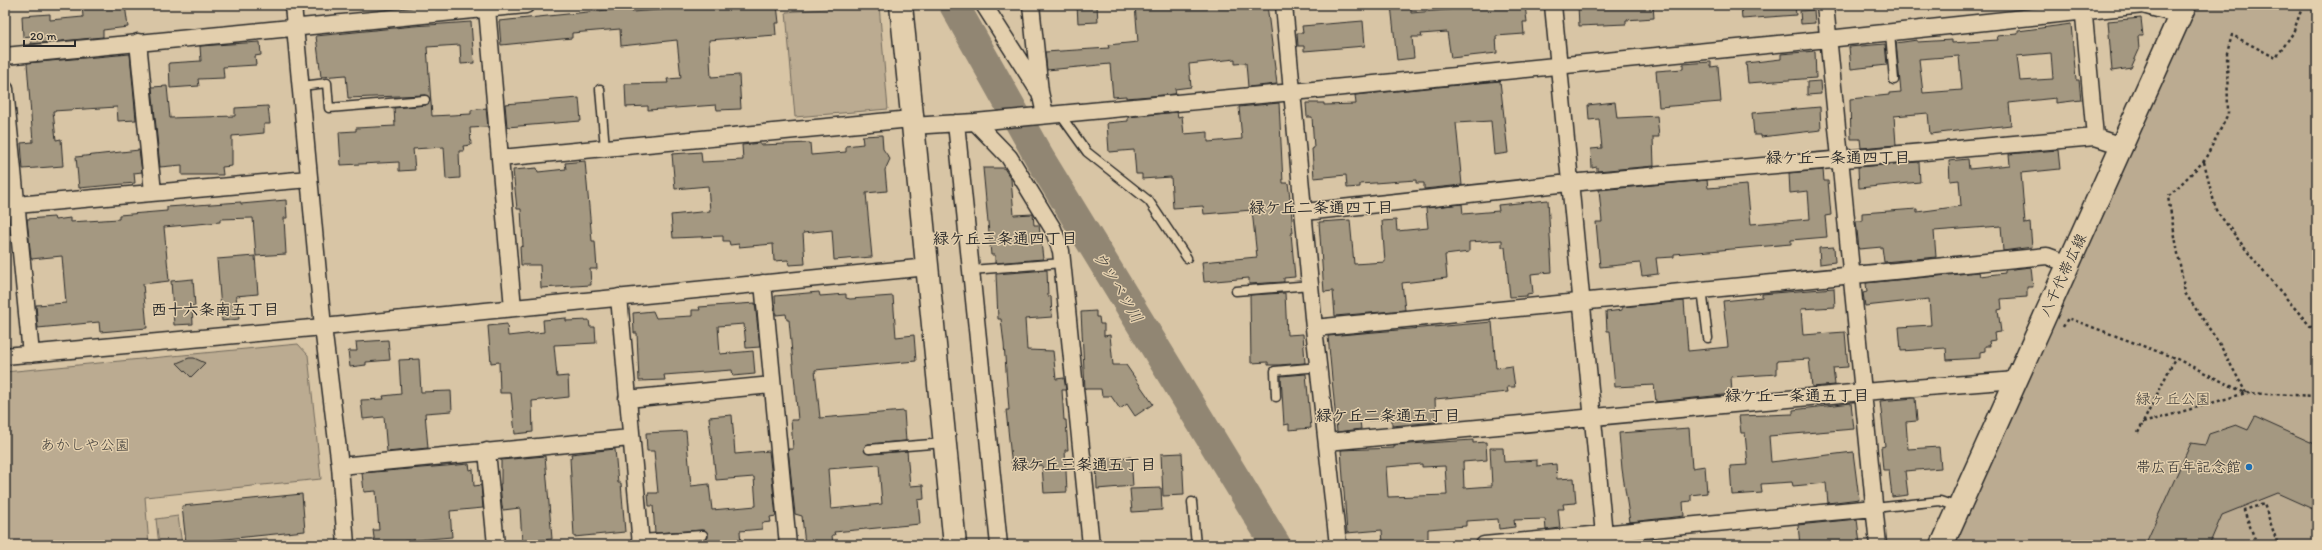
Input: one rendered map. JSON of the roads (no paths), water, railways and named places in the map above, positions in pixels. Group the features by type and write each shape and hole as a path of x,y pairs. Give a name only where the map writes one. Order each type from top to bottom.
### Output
{"main road":[{"path":"901,5 928,266 954,545"},
{"name":"八千代帯広線","path":"1942,545 2038,328 2069,264 2182,10"}],"street":[{"path":"293,5 323,327 340,466 346,545"},
{"path":"5,56 526,5"},
{"path":"984,5 1008,45 1040,92"},
{"path":"1031,5 1040,92 1047,114"},
{"path":"1284,5 1305,212 1314,328 1338,545"},
{"path":"1553,5 1604,539"},
{"path":"1824,5 1878,545"},
{"path":"500,158 912,122 956,123 992,121 1047,114 1293,92 1558,64 1890,33 2083,9 2143,5 2182,10"},
{"path":"487,9 513,308"},
{"path":"2083,9 2095,137"},
{"path":"138,42 153,192"},
{"path":"5,89 10,206 31,354"},
{"path":"975,122 1009,157 1053,229 1061,250 1091,545"},
{"path":"956,123 999,545"},
{"path":"1305,212 1569,183 2095,137 2122,146"},
{"path":"10,206 309,179"},
{"path":"1314,328 1581,300 2047,256 2069,264"},
{"path":"5,356 323,327 928,266"},
{"path":"763,283 788,545"},
{"path":"619,298 626,399 640,542"},
{"path":"1326,442 1863,392 2016,380"},
{"path":"626,399 772,385"},
{"path":"340,466 630,438"},
{"path":"487,451 496,545"},
{"path":"1484,545 1604,539 1874,508"}],"lane":[{"path":"1890,33 1894,80"},
{"path":"300,86 327,84 329,108 425,100"},
{"path":"600,89 605,148"},
{"path":"1047,114 1087,152 1149,201 1187,258"},
{"path":"971,270 1062,263"},
{"path":"1236,291 1311,285"},
{"path":"1702,289 1708,338"},
{"path":"1276,397 1275,371 1319,367"},
{"path":"869,449 945,443"},
{"path":"1874,508 1940,501 1959,507"},
{"path":"1192,502 1196,545"},
{"path":"640,542 703,535"}],"waterway":[{"name":"ウツベツ川","path":"954,5 1039,157 1276,545"}],"place":[{"name":"帯広百年記念館","path":"2249,467"}],"district":[{"name":"緑ケ丘一条通四丁目","path":"1838,157"},
{"name":"緑ケ丘二条通四丁目","path":"1321,207"},
{"name":"緑ケ丘三条通四丁目","path":"1005,238"},
{"name":"西十六条南五丁目","path":"215,309"},
{"name":"緑ケ丘一条通五丁目","path":"1797,395"},
{"name":"緑ケ丘二条通五丁目","path":"1388,415"},
{"name":"緑ケ丘三条通五丁目","path":"1084,464"}],"park label":[{"name":"緑ヶ丘公園","path":"2173,399"},
{"name":"あかしや公園","path":"85,445"}]}
